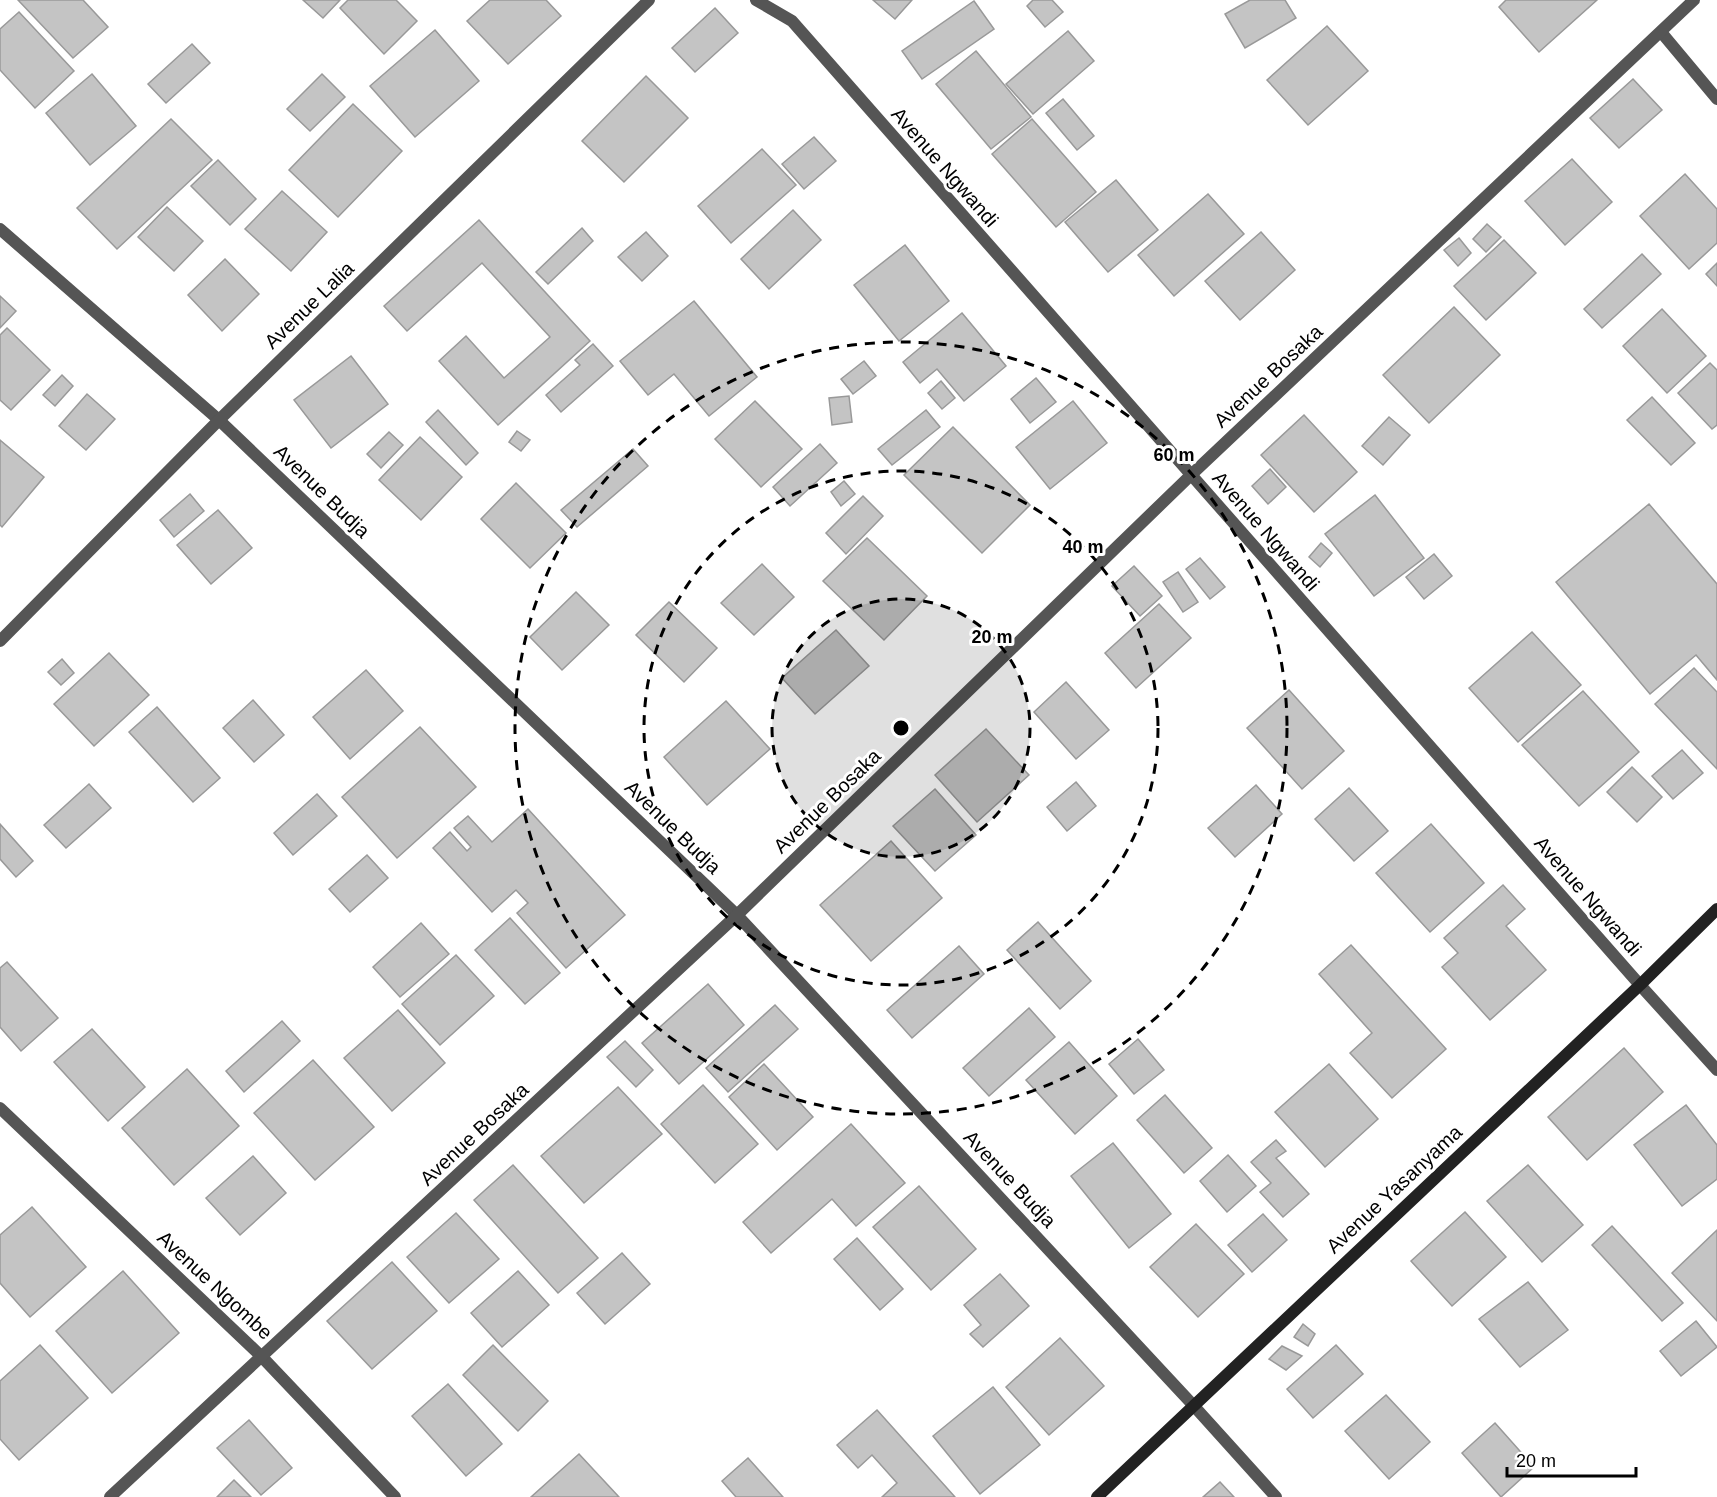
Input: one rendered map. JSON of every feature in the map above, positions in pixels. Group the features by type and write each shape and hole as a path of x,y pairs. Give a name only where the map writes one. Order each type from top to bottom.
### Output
{"street":[{"name":"Avenue Lalia","path":"0,641 219,420 649,0"},
{"name":"Avenue Ngwandi","path":"756,0 792,21 1717,1070"},
{"name":"Avenue Bosaka","path":"110,1497 737,915 1191,476 1694,0"},
{"path":"1661,32 1717,99"},
{"name":"Avenue Budja","path":"0,229 219,420 737,915 1276,1497"},
{"name":"Avenue Yasanyama","path":"1097,1497 1640,985 1717,909"},
{"name":"Avenue Ngombe","path":"0,1108 262,1357 395,1497"}],"building":[{"path":"18,0 83,0 108,27 73,58"},
{"path":"303,0 340,0 323,18"},
{"path":"348,0 396,0 417,21 384,54 340,8"},
{"path":"490,0 546,0 561,16 508,64 467,21"},
{"path":"873,0 912,0 895,19"},
{"path":"1033,0 1052,0 1063,12 1045,27 1027,6"},
{"path":"1250,0 1285,0 1296,18 1245,48 1225,14"},
{"path":"1506,0 1597,0 1539,52 1499,7"},
{"path":"974,1 994,29 922,79 902,51"},
{"path":"715,8 738,33 695,72 672,48"},
{"path":"19,12 74,71 35,108 0,70 0,29"},
{"path":"1327,26 1368,71 1308,125 1267,80"},
{"path":"435,30 479,81 415,137 370,86"},
{"path":"1068,31 1094,61 1033,114 1006,84"},
{"path":"192,44 210,63 166,103 148,84"},
{"path":"976,51 1031,117 991,149 936,84"},
{"path":"92,74 136,126 90,165 46,113"},
{"path":"322,74 345,97 310,131 287,109"},
{"path":"646,76 688,118 624,182 582,141"},
{"path":"1633,79 1662,110 1619,148 1590,118"},
{"path":"1063,99 1094,136 1077,150 1046,113"},
{"path":"353,104 402,151 338,217 289,170"},
{"path":"171,119 212,160 117,249 77,208"},
{"path":"1032,119 1096,192 1056,227 992,154"},
{"path":"814,137 836,161 804,189 782,164"},
{"path":"762,149 796,185 731,243 698,206"},
{"path":"1572,159 1612,202 1565,245 1525,201"},
{"path":"218,160 256,199 230,225 191,186"},
{"path":"1685,174 1717,209 1717,243 1689,269 1640,216"},
{"path":"1116,180 1158,230 1108,272 1065,222"},
{"path":"282,191 327,232 291,271 245,229"},
{"path":"1208,194 1244,234 1174,296 1138,255"},
{"path":"167,207 203,241 174,271 138,237"},
{"path":"793,210 821,240 769,289 741,259"},
{"path":"479,220 590,341 498,425 439,361 466,336 504,378 550,337 482,263 407,331 384,306"},
{"path":"1487,224 1501,237 1486,252 1473,239"},
{"path":"582,228 593,241 548,284 536,272"},
{"path":"646,232 668,256 642,281 618,257"},
{"path":"1261,232 1295,270 1240,320 1205,281"},
{"path":"1459,238 1471,253 1458,266 1444,250"},
{"path":"1504,240 1536,273 1486,320 1454,286"},
{"path":"905,245 949,301 899,341 854,285"},
{"path":"1642,254 1661,274 1602,328 1584,309"},
{"path":"225,259 259,294 222,331 188,295"},
{"path":"1717,263 1717,286 1706,274"},
{"path":"0,296 16,311 0,328"},
{"path":"694,301 757,377 709,416 674,374 648,395 620,361"},
{"path":"1454,307 1500,355 1429,423 1383,375"},
{"path":"1662,309 1706,356 1667,393 1623,346"},
{"path":"962,313 1006,366 964,401 937,369 920,383 903,362"},
{"path":"7,328 50,370 11,410 0,400 0,335"},
{"path":"593,344 613,366 561,412 546,395 580,365 575,360"},
{"path":"351,356 388,404 331,448 294,400"},
{"path":"864,361 876,376 853,394 841,379"},
{"path":"1710,363 1717,370 1717,425 1712,429 1678,393"},
{"path":"62,375 73,386 55,406 43,395"},
{"path":"1036,378 1056,402 1030,423 1011,399"},
{"path":"941,381 955,398 942,409 928,393"},
{"path":"87,394 115,419 86,450 59,426"},
{"path":"849,396 852,422 832,425 829,398"},
{"path":"1652,397 1695,443 1671,465 1627,420"},
{"path":"755,401 802,449 761,487 715,439"},
{"path":"1073,401 1107,443 1050,489 1016,447"},
{"path":"438,410 478,453 466,465 426,422"},
{"path":"926,410 940,427 892,465 878,449"},
{"path":"1304,415 1357,472 1314,512 1261,455"},
{"path":"1389,417 1410,435 1383,465 1362,446"},
{"path":"953,427 1030,505 982,553 904,475"},
{"path":"517,431 530,440 521,451 509,442"},
{"path":"389,432 403,445 381,468 367,454"},
{"path":"420,437 462,477 421,520 379,480"},
{"path":"0,440 44,477 2,527 0,525"},
{"path":"820,444 837,463 790,506 773,487"},
{"path":"633,449 648,466 577,527 561,510"},
{"path":"1270,469 1286,487 1268,504 1252,486"},
{"path":"844,481 855,494 841,506 831,492"},
{"path":"516,483 566,533 530,568 481,519"},
{"path":"190,494 204,511 174,537 160,520"},
{"path":"1375,495 1424,558 1374,596 1325,534"},
{"path":"863,496 883,516 846,554 826,533"},
{"path":"1649,504 1717,584 1717,680 1696,655 1650,694 1556,582"},
{"path":"218,510 252,548 211,584 177,545"},
{"path":"867,538 927,596 884,640 823,581"},
{"path":"1321,543 1332,553 1320,567 1309,557"},
{"path":"1434,554 1452,576 1424,599 1406,577"},
{"path":"1200,558 1225,587 1210,599 1186,569"},
{"path":"762,564 794,597 754,635 721,603"},
{"path":"1134,566 1162,596 1140,616 1112,586"},
{"path":"1178,572 1198,602 1183,612 1163,582"},
{"path":"576,592 609,625 562,670 530,637"},
{"path":"669,602 717,648 684,682 636,635"},
{"path":"1159,604 1191,638 1136,688 1105,653"},
{"path":"836,630 869,666 815,714 782,678"},
{"path":"1532,632 1581,685 1518,742 1469,688"},
{"path":"109,653 149,695 94,746 54,704"},
{"path":"62,659 74,673 61,685 48,672"},
{"path":"1694,668 1717,692 1717,769 1655,704"},
{"path":"366,670 403,711 350,759 313,717"},
{"path":"1066,682 1109,730 1076,759 1034,712"},
{"path":"1289,690 1344,751 1302,789 1247,728"},
{"path":"1583,691 1639,752 1579,806 1522,745"},
{"path":"253,700 284,735 254,762 223,728"},
{"path":"726,701 770,749 707,805 664,757"},
{"path":"157,707 220,778 193,802 129,732"},
{"path":"420,727 476,787 397,858 342,797"},
{"path":"986,729 1029,775 977,822 935,775"},
{"path":"1682,750 1703,773 1673,799 1652,776"},
{"path":"1632,767 1662,797 1637,822 1607,792"},
{"path":"1076,782 1096,806 1067,831 1047,807"},
{"path":"89,784 111,808 66,848 44,825"},
{"path":"1256,785 1282,814 1235,857 1208,828"},
{"path":"1349,788 1388,831 1354,861 1315,819"},
{"path":"935,789 976,835 935,871 893,826"},
{"path":"317,794 337,816 293,855 274,833"},
{"path":"528,809 625,915 566,968 517,913 528,903 516,890 492,912 433,848 450,832 467,851 471,847 454,828 468,816 492,842"},
{"path":"0,824 33,861 16,877 0,859"},
{"path":"1431,824 1484,883 1430,932 1376,873"},
{"path":"891,841 942,898 871,961 820,905"},
{"path":"367,855 388,878 350,912 329,889"},
{"path":"1503,885 1525,909 1506,926 1546,970 1490,1020 1442,967 1458,953 1444,938"},
{"path":"510,918 560,973 525,1004 475,950"},
{"path":"1038,922 1091,981 1060,1009 1007,950"},
{"path":"421,923 449,954 400,997 373,967"},
{"path":"1351,945 1446,1049 1392,1098 1350,1053 1372,1033 1319,974"},
{"path":"959,946 984,974 912,1038 887,1010"},
{"path":"456,955 494,996 440,1045 402,1004"},
{"path":"7,962 58,1018 21,1051 0,1027 0,968"},
{"path":"708,984 744,1025 679,1084 642,1043"},
{"path":"775,1005 798,1029 728,1092 706,1068"},
{"path":"1029,1008 1055,1037 989,1096 963,1068"},
{"path":"398,1010 445,1063 392,1111 344,1058"},
{"path":"282,1021 300,1041 244,1092 226,1071"},
{"path":"92,1029 145,1087 108,1121 54,1062"},
{"path":"1138,1039 1164,1070 1134,1094 1109,1064"},
{"path":"625,1041 653,1070 636,1087 607,1057"},
{"path":"1069,1042 1117,1096 1075,1134 1026,1080"},
{"path":"1624,1048 1663,1092 1587,1160 1548,1117"},
{"path":"313,1060 374,1127 315,1180 254,1113"},
{"path":"764,1064 813,1117 777,1150 729,1097"},
{"path":"1329,1064 1378,1119 1325,1167 1275,1112"},
{"path":"187,1069 239,1126 174,1185 122,1128"},
{"path":"703,1085 758,1144 715,1183 661,1124"},
{"path":"618,1087 662,1134 584,1203 541,1156"},
{"path":"1165,1095 1212,1148 1184,1173 1137,1120"},
{"path":"1686,1105 1717,1145 1717,1179 1682,1206 1634,1145"},
{"path":"851,1124 905,1183 856,1226 832,1199 771,1253 743,1222"},
{"path":"1276,1140 1286,1151 1276,1158 1309,1194 1283,1217 1260,1192 1271,1183 1251,1162"},
{"path":"1113,1143 1171,1214 1129,1248 1071,1176"},
{"path":"1228,1155 1256,1186 1227,1212 1200,1181"},
{"path":"253,1156 286,1193 240,1235 206,1198"},
{"path":"513,1165 598,1258 558,1293 474,1200"},
{"path":"1528,1165 1583,1225 1542,1262 1487,1201"},
{"path":"919,1186 976,1249 931,1290 873,1227"},
{"path":"32,1207 86,1267 30,1317 0,1283 0,1235"},
{"path":"1465,1212 1506,1257 1452,1306 1411,1261"},
{"path":"456,1213 499,1259 449,1303 407,1257"},
{"path":"1263,1214 1287,1240 1252,1272 1228,1245"},
{"path":"1196,1224 1244,1274 1198,1317 1150,1267"},
{"path":"1612,1226 1683,1303 1662,1321 1592,1245"},
{"path":"1717,1230 1717,1321 1672,1273"},
{"path":"857,1238 903,1289 880,1310 834,1259"},
{"path":"622,1253 650,1284 605,1324 577,1293"},
{"path":"392,1262 437,1311 372,1369 327,1321"},
{"path":"123,1271 179,1333 112,1393 56,1331"},
{"path":"518,1271 549,1305 502,1347 471,1313"},
{"path":"1000,1274 1029,1306 983,1347 970,1334 981,1325 964,1305"},
{"path":"1528,1282 1568,1330 1520,1367 1479,1319"},
{"path":"1696,1321 1717,1347 1681,1376 1660,1351"},
{"path":"1303,1324 1315,1334 1308,1346 1294,1337"},
{"path":"1060,1338 1104,1386 1049,1435 1006,1387"},
{"path":"40,1345 88,1398 19,1460 0,1439 0,1381"},
{"path":"493,1345 548,1401 518,1431 463,1375"},
{"path":"1336,1345 1363,1374 1313,1418 1287,1389"},
{"path":"1282,1346 1302,1356 1286,1370 1269,1359"},
{"path":"448,1384 502,1444 466,1476 412,1416"},
{"path":"993,1387 1040,1445 980,1494 933,1436"},
{"path":"1386,1395 1430,1442 1389,1479 1345,1431"},
{"path":"877,1410 955,1497 882,1497 897,1483 872,1455 858,1468 837,1445"},
{"path":"249,1420 292,1468 261,1495 217,1448"},
{"path":"1495,1423 1534,1467 1501,1497 1462,1453"},
{"path":"579,1454 619,1497 531,1497"},
{"path":"748,1458 783,1497 736,1497 722,1481"},
{"path":"234,1480 251,1497 217,1497"},
{"path":"1220,1482 1234,1497 1203,1497"}]}
